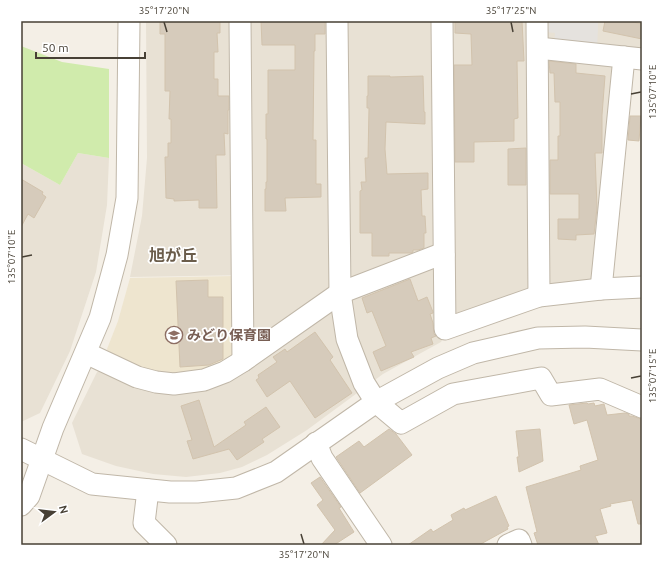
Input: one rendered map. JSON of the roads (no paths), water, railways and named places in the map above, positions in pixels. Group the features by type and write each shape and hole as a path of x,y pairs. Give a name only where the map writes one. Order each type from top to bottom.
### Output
{"street":[{"path":"21,505 29,496 54,428 100,318 117,255 127,198 129,21"},
{"path":"240,21 243,361"},
{"path":"337,21 340,293 347,339 364,383 376,402 401,423 453,394 541,378 551,395 600,389 642,407"},
{"path":"442,21 446,329 539,296 642,286"},
{"path":"537,21 539,296"},
{"path":"538,48 633,58 601,289"},
{"path":"86,353 137,377 156,382 174,384 204,380 225,372 243,361 340,293 436,256 444,255"},
{"path":"21,449 92,484 170,492 197,492 236,488 276,472 376,402 438,368 473,353 538,338 585,337 642,340"},
{"path":"316,444 322,458 381,545"},
{"path":"148,490 144,523 166,545"},
{"path":"508,545 519,540 521,545"}],"place":[{"name":"みどり保育園","path":"174,335"}],"district":[{"name":"旭が丘","path":"173,255"}]}
